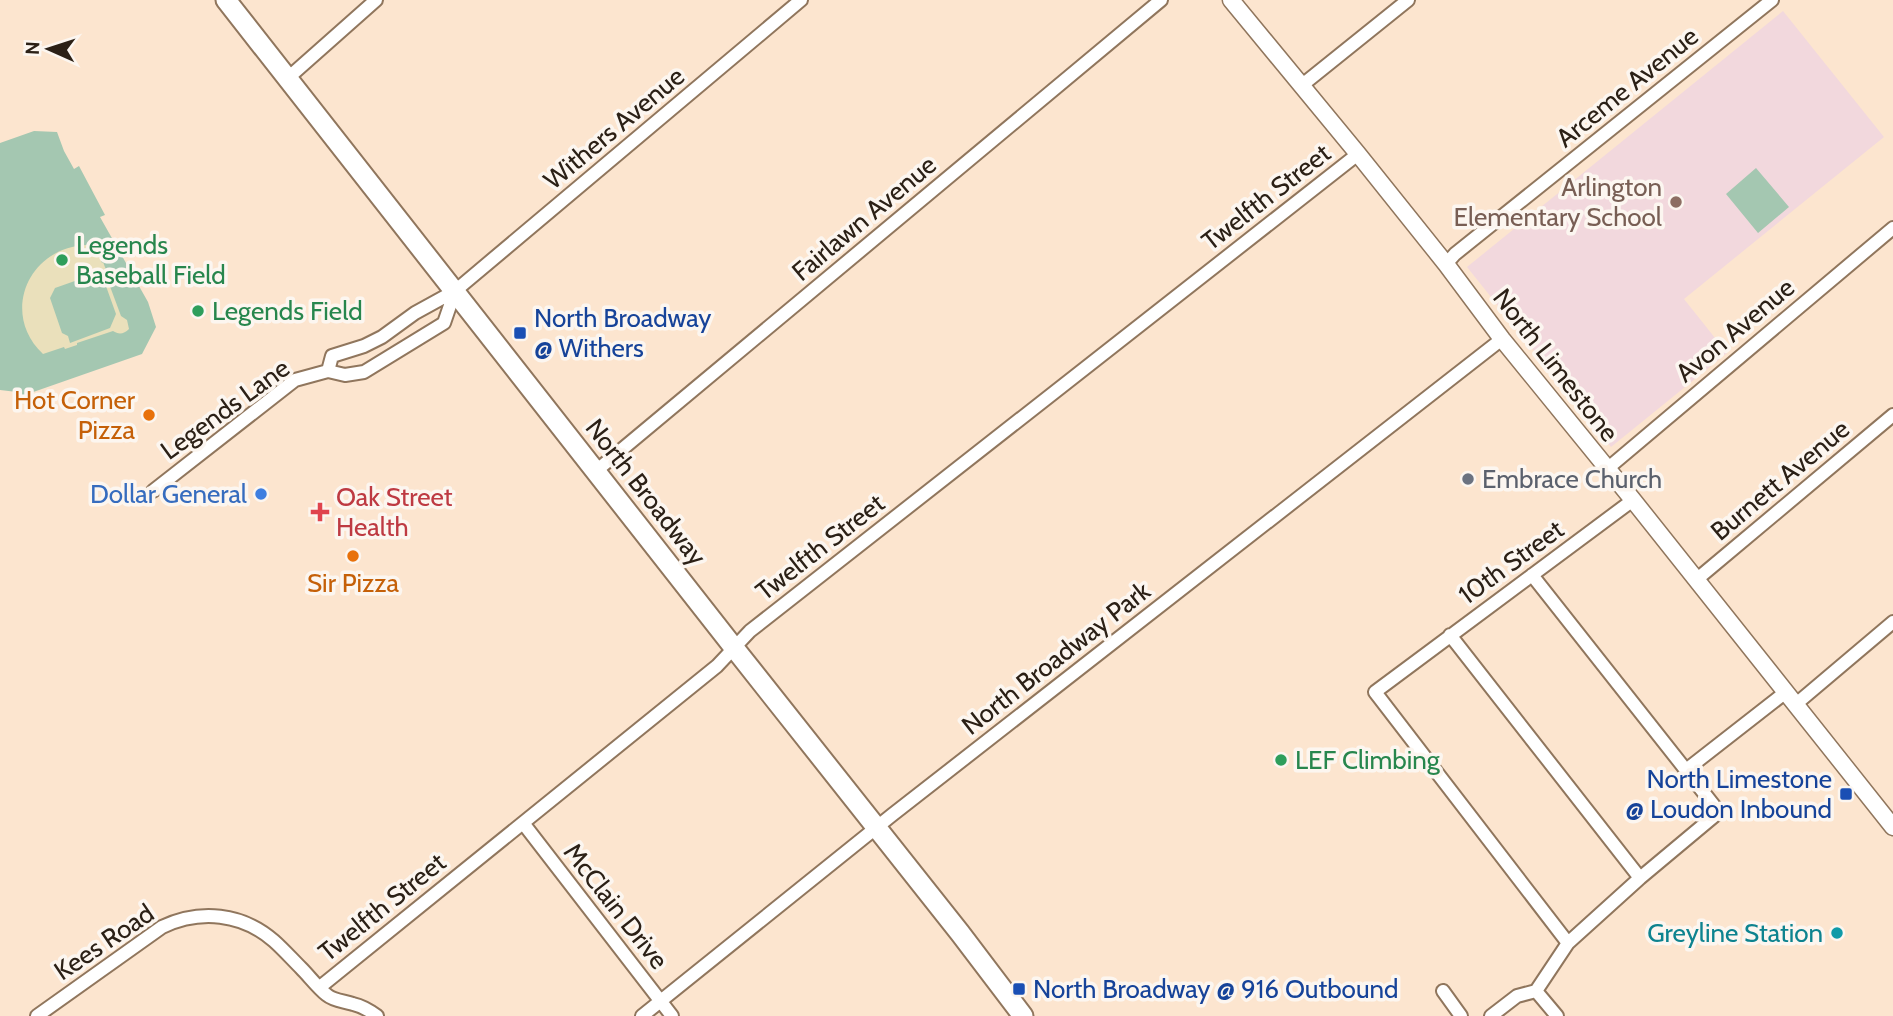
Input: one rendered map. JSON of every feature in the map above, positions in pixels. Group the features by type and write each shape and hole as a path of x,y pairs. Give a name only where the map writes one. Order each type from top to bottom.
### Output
{"main road":[{"name":"North Broadway","path":"226,0 1023,1016"}],"street":[{"path":"288,78 376,0"},
{"name":"Withers Avenue","path":"455,291 801,0"},
{"name":"Fairlawn Avenue","path":"596,471 1161,0"},
{"name":"North Limestone","path":"1231,0 1358,154 1502,339 1890,818"},
{"path":"1301,86 1408,0"},
{"name":"Arceme Avenue","path":"1446,264 1455,254 1772,0"},
{"name":"Twelfth Street","path":"320,987 706,675 750,631 1358,154"},
{"name":"Avon Avenue","path":"1607,469 1893,228"},
{"name":"Legends Lane","path":"328,371 332,356 373,341 455,291"},
{"name":"Legends Lane","path":"153,491 295,380 328,371 345,375 364,372 444,323 455,291"},
{"name":"North Broadway Park","path":"642,1016 876,827 1502,339"},
{"name":"Burnett Avenue","path":"1696,580 1893,415"},
{"name":"10th Street","path":"1568,943 1375,692 1633,500"},
{"path":"1491,1016 1517,996 1536,991 1568,943 1719,812 1532,575"},
{"path":"1686,770 1791,698 1893,622"},
{"path":"1450,635 1640,878"},
{"name":"McClain Drive","path":"523,823 672,1016"},
{"name":"Kees Road","path":"37,1016 162,927 190,917 222,916 240,920 274,940 328,996 366,1008 377,1016"},
{"path":"1443,991 1461,1016"},
{"path":"1536,991 1557,1016"}],"shaded area":[{"name":"Arlington Elementary School","path":"1783,11 1884,137 1684,299 1727,353 1611,447 1467,267"}],"green space":[{"name":"Legends Baseball Field","path":"34,131 57,132 74,169 79,166 105,215 100,217 148,302 156,327 142,354 19,397 17,392 0,390 0,143"},
{"path":"1756,168 1789,207 1758,233 1726,194"}],"sand":[{"path":"87,245 97,252 110,280 108,281 121,316 127,320 129,329 121,333 113,331 65,349 64,347 43,354 30,338 23,320 22,302 27,285 36,270 49,257 66,249","holes":["102,275 116,314 110,328 70,343 68,336 62,333 50,298 55,288 89,276 94,279"]}],"place":[{"name":"Arlington Elementary School","path":"1676,202"},
{"name":"Legends Baseball Field","path":"62,260"},
{"name":"Legends Field","path":"198,311"},
{"name":"North Broadway @ Withers","path":"520,333"},
{"name":"Hot Corner Pizza","path":"149,415"},
{"name":"Embrace Church","path":"1468,479"},
{"name":"Dollar General","path":"261,494"},
{"name":"Oak Street Health","path":"320,512"},
{"name":"Sir Pizza","path":"353,556"},
{"name":"LEF Climbing","path":"1281,760"},
{"name":"North Limestone @ Loudon Inbound","path":"1846,794"},
{"name":"Greyline Station","path":"1837,933"},
{"name":"North Broadway @ 916 Outbound","path":"1019,989"}]}
